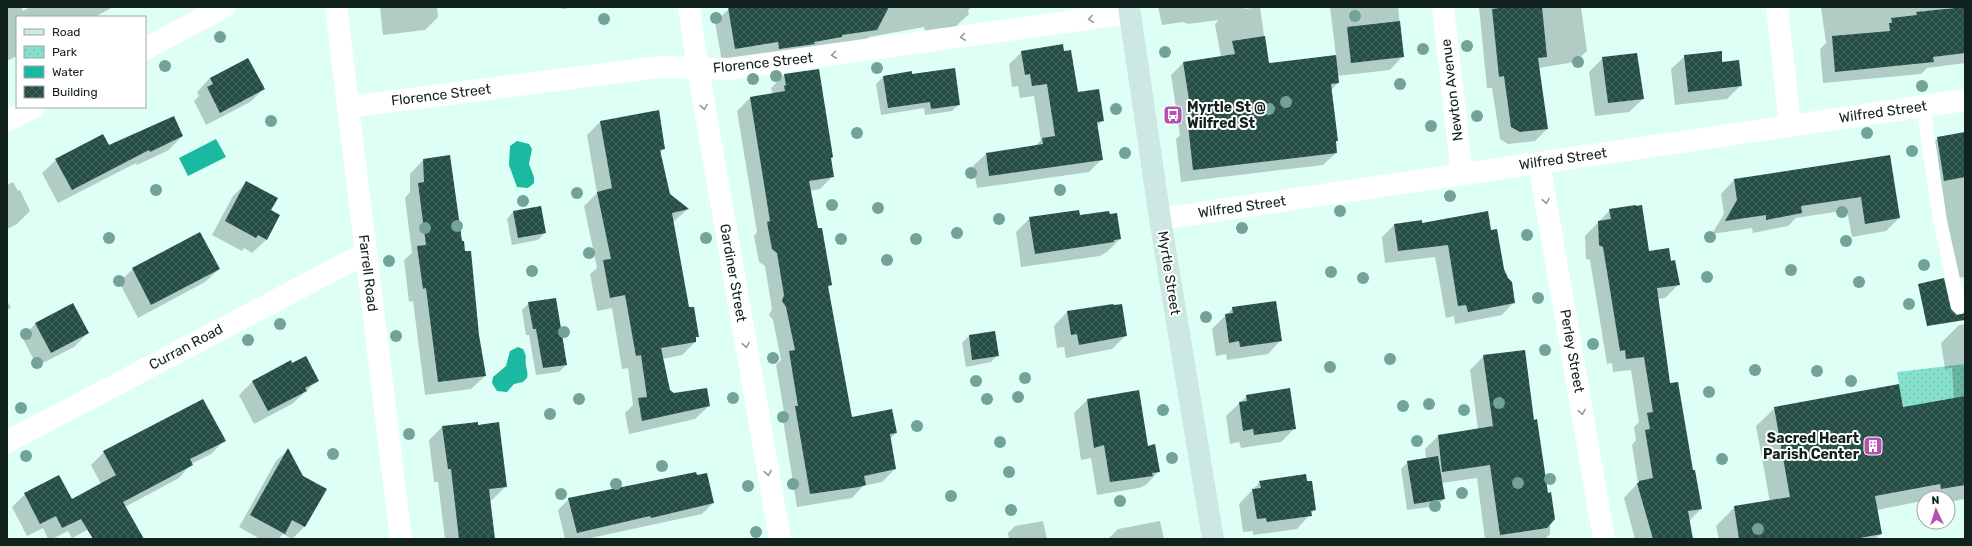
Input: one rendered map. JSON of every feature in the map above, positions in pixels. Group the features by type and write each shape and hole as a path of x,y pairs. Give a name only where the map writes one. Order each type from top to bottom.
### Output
{"main road":[{"name":"Myrtle Street","path":"1130,10 1160,219 1213,539"}],"street":[{"path":"146,48 224,7"},
{"name":"Farrell Road","path":"336,7 401,539"},
{"name":"Gardiner Street","path":"689,7 698,68 780,539"},
{"name":"Newton Avenue","path":"1443,7 1462,174"},
{"path":"1777,7 1790,126"},
{"name":"Florence Street","path":"348,107 659,67 728,69 1130,10"},
{"name":"Wilfred Street","path":"1160,219 1965,100"},
{"path":"7,121 32,108"},
{"name":"Perley Street","path":"1540,163 1604,539"},
{"name":"Curran Road","path":"7,442 366,252"}],"lane":[{"path":"1923,106 1940,221 1960,307"}],"green space":[{"path":"1965,364 1965,396 1903,407 1897,372"}],"water":[{"path":"216,139 226,157 188,176 179,158"},
{"path":"517,141 529,144 532,149 529,164 534,177 534,183 528,188 517,187 509,165 510,146"},
{"path":"518,347 523,349 526,356 527,378 523,382 514,384 507,392 497,391 492,383 493,377 506,366 510,351"}],"building":[{"path":"728,7 889,7 877,30 842,35 842,37 814,42 815,44 779,49 778,42 735,49"},
{"path":"1507,7 1542,7 1547,57 1538,58 1548,129 1520,132 1511,127 1504,76 1499,77 1492,9"},
{"path":"1965,7 1965,53 1933,57 1934,62 1835,72 1832,36 1890,31 1889,23 1892,23 1891,18 1917,15 1916,12"},
{"path":"1400,21 1404,57 1351,63 1347,27"},
{"path":"1265,36 1269,63 1336,55 1339,83 1331,84 1338,141 1336,141 1337,153 1193,170 1188,125 1193,125 1183,62 1235,54 1232,41"},
{"path":"1063,44 1064,51 1071,50 1078,92 1099,89 1104,121 1097,122 1103,160 989,176 986,153 1043,144 1042,138 1055,136 1047,84 1032,86 1030,74 1025,75 1021,51"},
{"path":"1722,51 1722,62 1739,60 1742,86 1688,92 1684,55"},
{"path":"1637,53 1644,99 1608,103 1602,57"},
{"path":"248,58 265,89 220,113 207,87 213,84 210,78"},
{"path":"955,68 960,105 931,109 930,102 888,108 883,76 912,71 912,74"},
{"path":"819,69 833,157 831,158 834,177 809,181 818,228 822,228 832,285 828,286 852,417 892,409 897,433 890,434 896,469 864,476 866,485 810,494 795,406 798,406 789,351 795,350 786,307 782,301 784,295 777,253 772,249 767,222 770,221 750,97 785,91 784,86 786,85 784,74"},
{"path":"659,110 665,149 660,150 670,194 689,209 672,213 689,307 694,307 699,337 696,337 696,342 661,348 670,390 674,393 707,388 710,406 642,421 638,398 647,397 641,355 636,356 625,295 610,298 603,260 611,259 597,192 612,188 600,121"},
{"path":"174,116 183,136 150,152 149,150 72,190 55,159 103,134 109,145"},
{"path":"1965,132 1965,177 1944,181 1937,137"},
{"path":"450,155 462,241 464,241 465,251 471,251 479,335 486,376 438,382 426,288 423,289 417,246 426,245 418,183 424,182 423,159"},
{"path":"1890,155 1900,218 1865,224 1861,197 1801,206 1802,213 1766,220 1766,215 1725,221 1737,200 1734,179"},
{"path":"246,181 278,198 271,210 280,215 267,240 258,235 256,238 225,221"},
{"path":"1642,205 1649,251 1669,248 1671,261 1675,260 1680,285 1657,288 1670,383 1678,382 1693,470 1695,470 1702,509 1688,511 1693,539 1653,539 1637,483 1639,483 1639,481 1653,478 1645,430 1650,429 1647,413 1653,412 1644,357 1626,359 1625,350 1620,351 1603,247 1599,245 1598,221 1611,219 1609,209"},
{"path":"541,206 546,233 518,238 513,211"},
{"path":"1079,210 1080,215 1109,211 1110,214 1117,213 1121,239 1114,240 1114,242 1035,254 1029,217"},
{"path":"1488,211 1491,230 1497,229 1504,269 1508,278 1512,282 1515,303 1468,312 1466,305 1458,306 1448,245 1398,251 1394,224 1422,220 1422,223"},
{"path":"200,232 220,269 151,305 132,268"},
{"path":"1944,278 1951,309 1957,315 1965,313 1965,320 1927,326 1918,284"},
{"path":"556,298 567,365 543,368 536,329 533,329 528,302"},
{"path":"1276,301 1282,341 1240,347 1239,341 1229,343 1225,314 1233,313 1232,307"},
{"path":"73,303 89,333 51,353 35,323"},
{"path":"1122,304 1127,336 1079,345 1077,334 1071,335 1067,311"},
{"path":"995,331 999,356 972,360 969,335"},
{"path":"1525,350 1534,420 1537,419 1548,493 1551,492 1555,519 1547,528 1500,535 1490,465 1442,472 1438,435 1493,426 1483,355"},
{"path":"306,356 319,381 305,388 307,391 268,411 252,381 291,360 292,363"},
{"name":"Sacred Heart Parish Center","path":"1899,384 1903,407 1965,396 1965,485 1941,489 1940,484 1875,496 1882,534 1854,539 1739,539 1734,506 1790,497 1774,407"},
{"path":"1290,388 1296,429 1254,435 1253,429 1243,431 1239,402 1247,401 1246,395"},
{"path":"1139,390 1148,446 1155,444 1160,472 1152,473 1153,476 1110,482 1104,445 1094,448 1087,399"},
{"path":"203,399 226,441 190,459 193,465 123,502 144,539 93,539 81,519 62,528 56,516 40,524 24,493 59,475 72,499 116,475 103,451"},
{"path":"478,422 478,425 499,422 507,487 489,489 495,539 459,539 451,469 448,469 442,426"},
{"path":"288,448 303,476 327,489 305,527 292,520 285,534 250,515"},
{"path":"1438,456 1445,499 1414,504 1407,461"},
{"path":"696,472 697,475 707,473 714,503 577,533 568,498"},
{"path":"1306,474 1307,481 1312,481 1316,510 1311,511 1312,516 1267,522 1266,518 1257,519 1252,489 1261,488 1259,481"}],"place":[{"name":"Myrtle St @ Wilfred St","path":"1173,115"},
{"name":"Sacred Heart Parish Center","path":"1873,446"}]}
